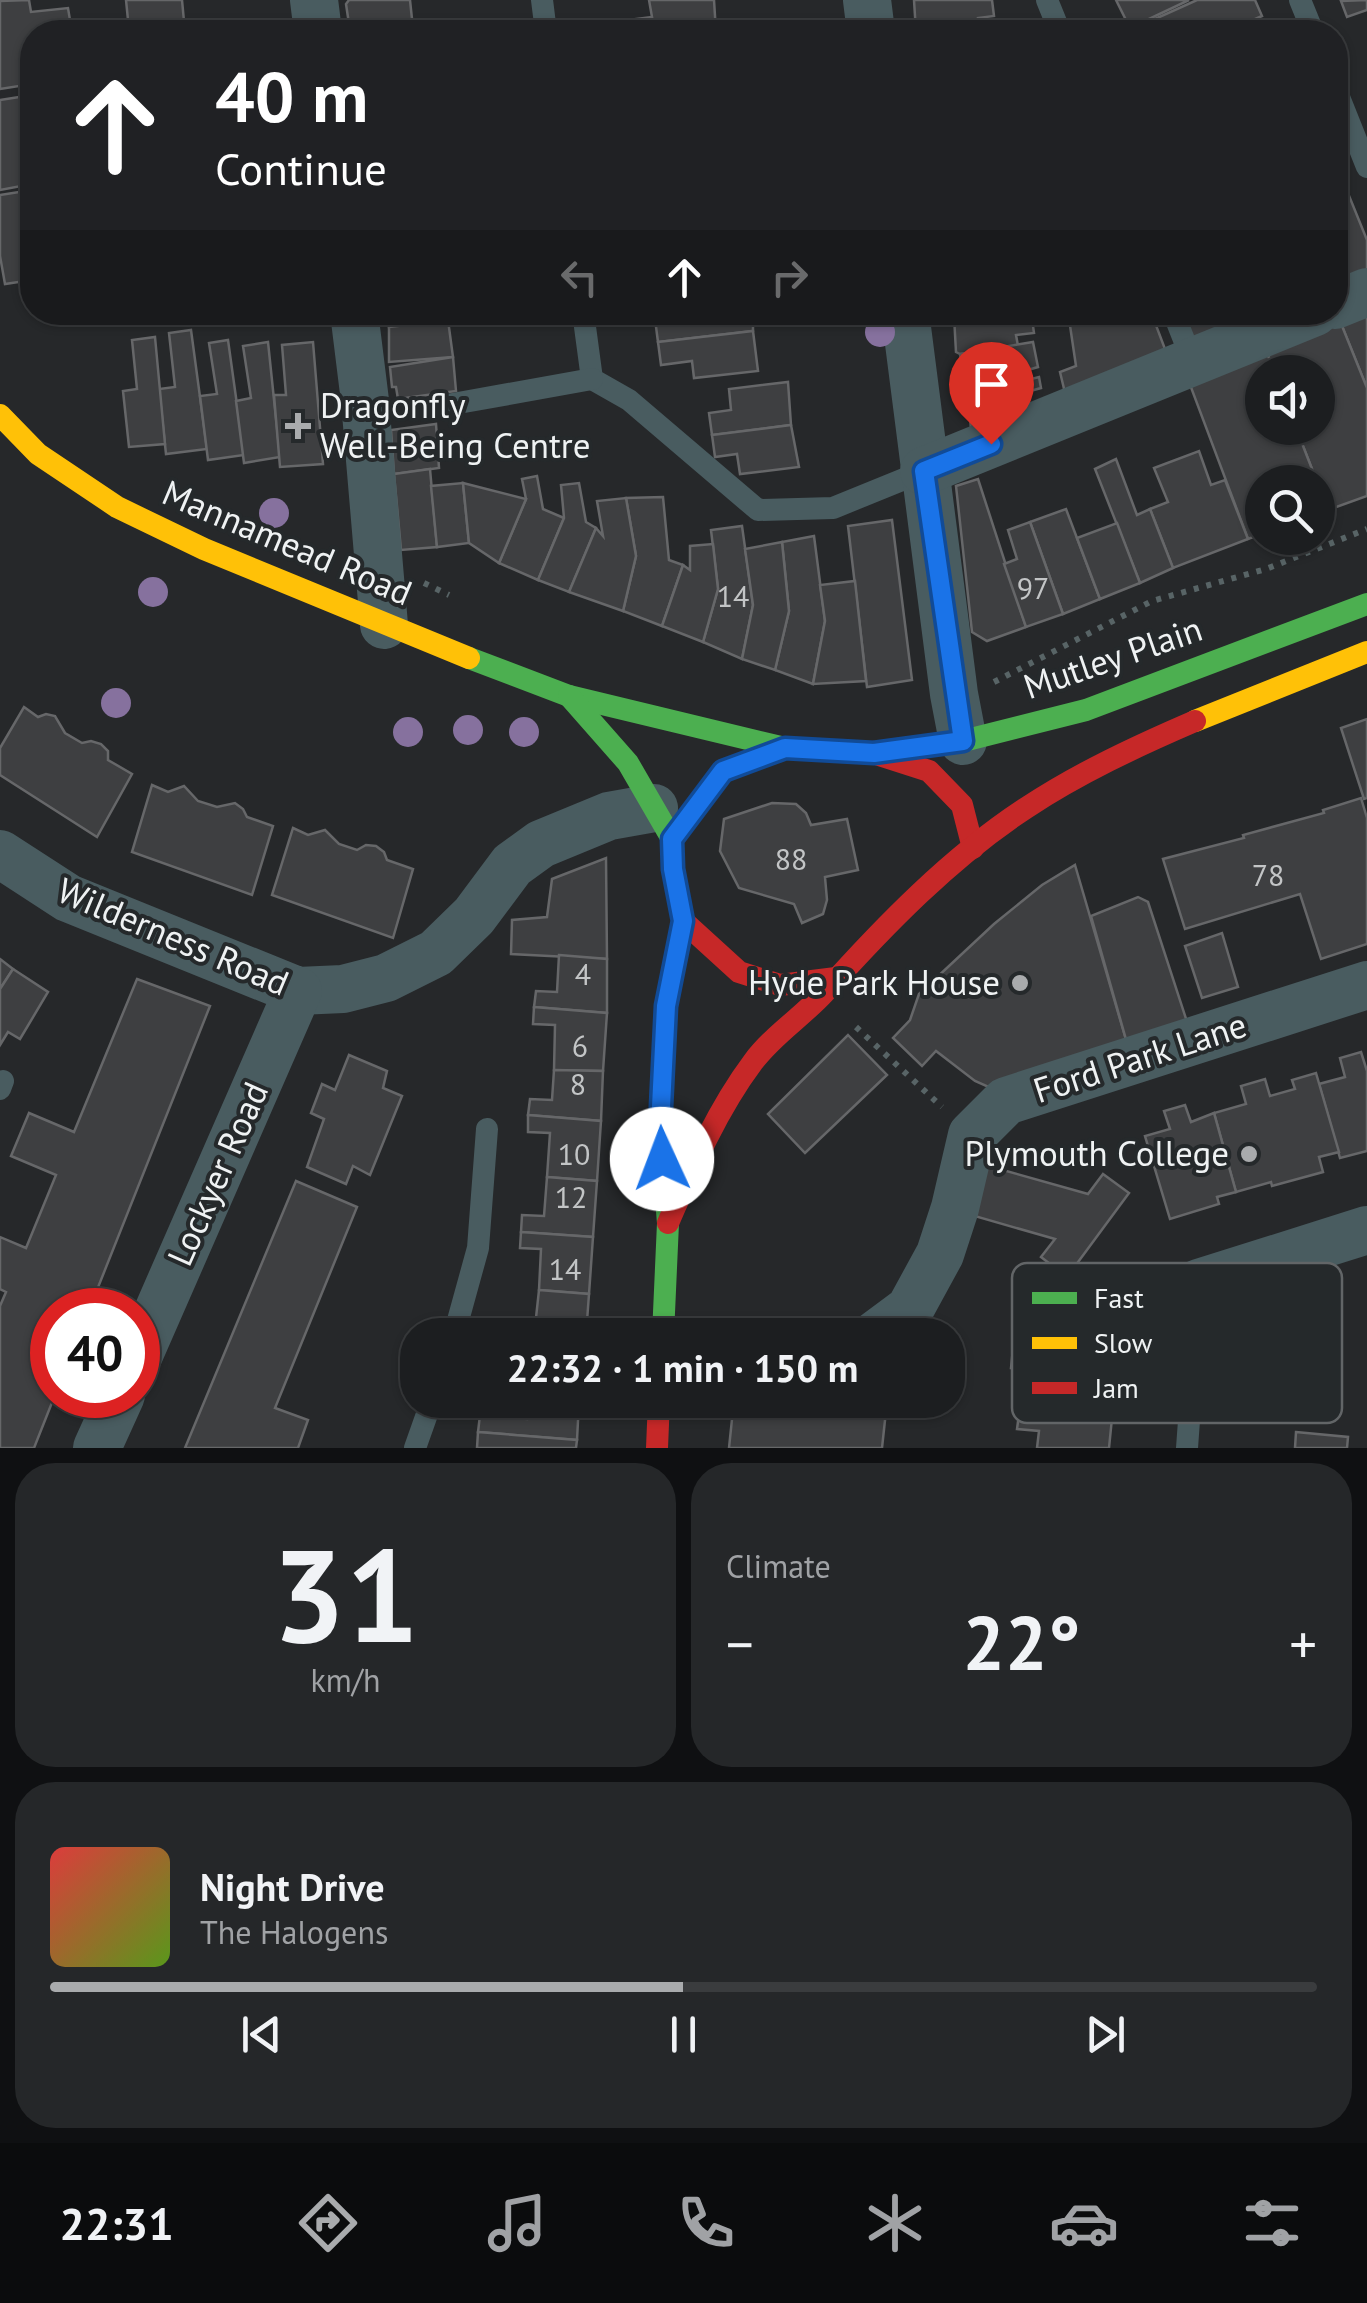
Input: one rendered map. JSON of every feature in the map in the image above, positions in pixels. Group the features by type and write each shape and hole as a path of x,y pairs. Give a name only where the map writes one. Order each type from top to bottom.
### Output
{"main road":[{"name":"Mannamead Road","path":"0,416 38,454 117,507 204,549 569,696 785,748"},
{"name":"Mutley Plain","path":"874,753 963,741 1086,710 1367,604"},
{"path":"668,1223 697,1154 752,1063 776,1035 972,848 1052,790 1146,741 1367,652"},
{"name":"Mannamead Road","path":"569,696 628,763 663,823"},
{"path":"663,1318 668,1223 660,1127 666,1006 683,921 663,823 723,771 785,748 874,753 930,771 962,804 972,848"},
{"path":"683,921 739,972 780,985 829,986"},
{"path":"657,1448 659,1418"}],"street":[{"path":"356,325 384,624"},
{"path":"907,325 963,741"},
{"path":"924,471 1282,325"},
{"name":"Wilderness Road","path":"0,854 68,898 298,991 343,989 386,978 436,952 474,916 512,865 541,844 608,816 663,823"},
{"name":"Ford Park Lane","path":"972,1135 1006,1101 1367,984"},
{"name":"Lockyer Road","path":"160,1307 298,991"},
{"path":"898,1318 910,1309 940,1254 972,1135"},
{"path":"1260,1263 1367,1230"},
{"path":"98,1448 111,1418"}],"lane":[{"path":"1348,120 1367,167"},
{"path":"585,325 592,379"},
{"path":"1178,325 1192,360"},
{"path":"447,405 592,379 629,400 758,510 833,508 924,471"},
{"path":"459,1318 478,1248 487,1129"},
{"path":"414,1448 425,1418"},
{"path":"1188,1448 1190,1423"}],"path":[{"path":"954,694 990,684 1152,600 1266,569 1367,528"},
{"path":"378,560 452,597"},
{"path":"829,986 972,1135"}],"building":[{"path":"29,0 31,12 68,8 70,20 20,20 20,86 0,89 0,1"},
{"path":"126,0 182,0 184,20 128,20"},
{"path":"349,0 410,0 412,19 348,20"},
{"path":"649,0 714,0 715,20 628,20 652,17"},
{"path":"914,0 992,0 994,16 978,20 915,20"},
{"path":"1116,0 1189,0 1147,20 1126,20"},
{"path":"1197,0 1255,0 1262,16 1253,20 1153,20"},
{"path":"1367,0 1367,10 1347,17 1341,1"},
{"path":"20,97 20,186 0,190 0,100"},
{"path":"20,192 20,282 5,284 0,256 0,195"},
{"path":"1348,193 1367,240 1367,273 1348,281"},
{"path":"1367,304 1367,388 1342,325 1348,325 1348,312"},
{"path":"449,325 453,357 389,362 389,327"},
{"path":"656,325 753,325 753,331 658,342"},
{"path":"954,325 1033,325 1034,333 1016,335 1018,346 956,352"},
{"path":"1070,325 1156,325 1168,357 1066,397 1060,372 1076,366"},
{"path":"1187,325 1241,325 1195,344"},
{"path":"1314,325 1342,325 1367,388 1367,496 1335,507 1335,465 1310,465 1303,445 1335,445 1335,355 1268,355 1263,344"},
{"path":"191,330 207,449 166,454 159,389 175,387 169,333"},
{"path":"753,331 758,371 694,378 692,361 661,365 658,342"},
{"path":"155,337 165,444 129,447 123,391 137,389 132,340"},
{"path":"228,340 244,455 208,460 200,396 217,394 209,343"},
{"path":"268,342 280,457 244,463 236,401 251,398 243,346"},
{"name":"Dragonfly Well-Being Centre","path":"313,342 323,464 280,467 274,395 286,395 282,345"},
{"path":"1033,342 1038,367 1021,372 1022,381 966,395 959,374 960,354"},
{"path":"1263,344 1268,355 1245,355 1245,445 1303,445 1310,465 1245,465 1245,531 1186,374"},
{"path":"453,357 456,391 398,399 390,367"},
{"path":"1039,377 1041,388 1023,393 1025,416 972,437 966,395"},
{"path":"788,382 791,425 712,435 709,413 731,410 729,389"},
{"path":"436,424 439,468 394,474 391,430"},
{"path":"791,425 799,467 740,474 737,454 715,457 712,435"},
{"path":"1199,451 1211,485 1225,480 1245,540 1173,568 1150,509 1168,502 1154,468"},
{"path":"1116,459 1137,515 1150,509 1173,568 1140,583 1095,469"},
{"path":"430,469 437,547 401,550 394,474"},
{"path":"537,476 543,509 564,518 538,580 499,563 526,499 522,479"},
{"path":"978,479 1026,627 987,641 972,632 956,486"},
{"path":"463,483 469,543 437,547 431,486"},
{"path":"463,483 526,499 499,563 469,543"},
{"path":"579,483 586,522 596,528 569,592 538,580 564,518 561,485"},
{"path":"663,497 669,560 683,565 662,626 623,611 636,556 626,498"},
{"path":"626,498 636,556 623,611 569,592 596,528 603,536 597,501"},
{"path":"1066,509 1100,599 1063,614 1030,522"},
{"path":"892,520 912,680 867,687 848,526"},
{"path":"1030,522 1063,614 1026,627 1004,564 1017,559 1008,530"},
{"path":"1117,523 1140,583 1100,599 1077,538"},
{"path":"742,526 753,605 742,659 703,642 718,589 711,530"},
{"path":"814,536 825,621 813,684 775,670 789,611 782,542"},
{"path":"782,542 789,611 775,670 742,659 753,605 745,549"},
{"path":"713,544 718,589 703,642 662,626 683,565 690,570 690,546"},
{"path":"855,581 866,681 813,684 825,621 820,585"},
{"path":"24,707 38,717 55,716 65,733 82,743 101,744 108,751 108,760 132,774 97,837 0,775 0,748"},
{"path":"1367,719 1367,798 1364,799 1341,728"},
{"path":"152,785 168,792 184,786 198,801 217,807 235,803 247,817 273,826 252,895 132,852"},
{"path":"1361,798 1367,818 1367,944 1321,959 1300,894 1185,929 1163,859 1244,838 1243,835 1324,813 1323,810"},
{"path":"772,803 796,804 811,825 847,819 858,870 825,877 827,900 823,914 802,923 794,904 739,888 720,851 724,819"},
{"path":"293,828 308,835 325,830 339,844 357,850 366,845 376,846 387,860 413,869 393,938 272,895"},
{"path":"606,858 607,959 511,954 512,920 547,917 552,879"},
{"name":"Hyde Park House","path":"1075,865 1129,1050 993,1089 975,1081 936,1051 922,1066 893,1038 910,1020 919,994 994,924 1042,885"},
{"path":"1138,897 1148,902 1190,1031 1129,1050 1091,916"},
{"path":"1222,933 1238,987 1202,998 1185,946"},
{"path":"559,955 607,959 607,1013 534,1007 536,991 557,992"},
{"path":"0,959 13,969 0,989"},
{"path":"13,969 48,992 20,1039 8,1032 0,1045 0,989"},
{"path":"137,979 210,1006 98,1288 30,1288 30,1418 46,1418 34,1448 0,1448 0,1306 6,1292 0,1289 0,1237 26,1248 56,1175 11,1156 29,1113 74,1132"},
{"path":"534,1007 607,1013 603,1071 554,1070 555,1025 533,1024"},
{"path":"848,1035 887,1075 805,1153 768,1114"},
{"path":"1361,1052 1367,1071 1367,1151 1340,1158 1319,1084 1345,1077 1340,1058"},
{"path":"349,1055 387,1071 383,1088 402,1096 370,1175 353,1166 346,1184 307,1167 324,1119 311,1113 322,1084 335,1090"},
{"path":"554,1070 603,1071 601,1121 528,1115 530,1099 552,1100"},
{"path":"1316,1073 1339,1152 1319,1157 1323,1172 1236,1192 1214,1113 1246,1104 1241,1086 1265,1079 1270,1096 1295,1089 1292,1080"},
{"path":"1185,1105 1191,1122 1214,1113 1236,1192 1217,1197 1219,1204 1170,1219 1145,1136 1170,1129 1164,1111"},
{"path":"528,1115 601,1121 597,1181 547,1177 550,1133 528,1132"},
{"path":"985,1165 1088,1194 1103,1174 1129,1193 1077,1263 1049,1263 1041,1257 1055,1239 971,1215"},
{"path":"547,1177 597,1181 593,1237 521,1232 522,1215 544,1216"},
{"path":"296,1181 357,1207 275,1408 308,1420 298,1448 185,1448"},
{"path":"521,1232 593,1237 589,1294 539,1290 541,1249 520,1248"},
{"path":"539,1290 589,1294 587,1318 536,1318"},
{"path":"480,1418 578,1418 577,1440 478,1432"},
{"path":"732,1418 885,1418 882,1448 729,1448"},
{"path":"1018,1423 1112,1423 1109,1448 1037,1448 1039,1431 1017,1429"},
{"path":"478,1432 577,1440 576,1448 477,1448"},
{"path":"1296,1432 1348,1437 1347,1448 1295,1448"}],"traffic: fast":[{"path":"881,752 963,741 1086,710 1367,604"},
{"path":"469,658 569,696 785,748"},
{"path":"569,696 628,763 672,839"},
{"path":"664,1318 668,1223 660,1127 666,1006 683,921"}],"traffic: slow":[{"path":"0,415 38,454 117,507 204,549 469,658"},
{"path":"1195,721 1367,652"}],"traffic: jam":[{"path":"668,1223 717,1120 753,1062 919,894 971,848 1046,795 1195,721"},
{"path":"836,978 780,985 739,972 683,921 672,839 723,771 785,748 873,753 929,771 962,805 973,848"},
{"path":"657,1448 658,1418"}],"place":[{"name":"Dragonfly Well-Being Centre","path":"298,426"},
{"name":"Hyde Park House","path":"1020,983"},
{"name":"Plymouth College","path":"1249,1154"}],"route":[{"path":"662,1159 666,1006 683,921 672,839 723,771 785,748 874,753 963,741 924,471 991,444"}]}
